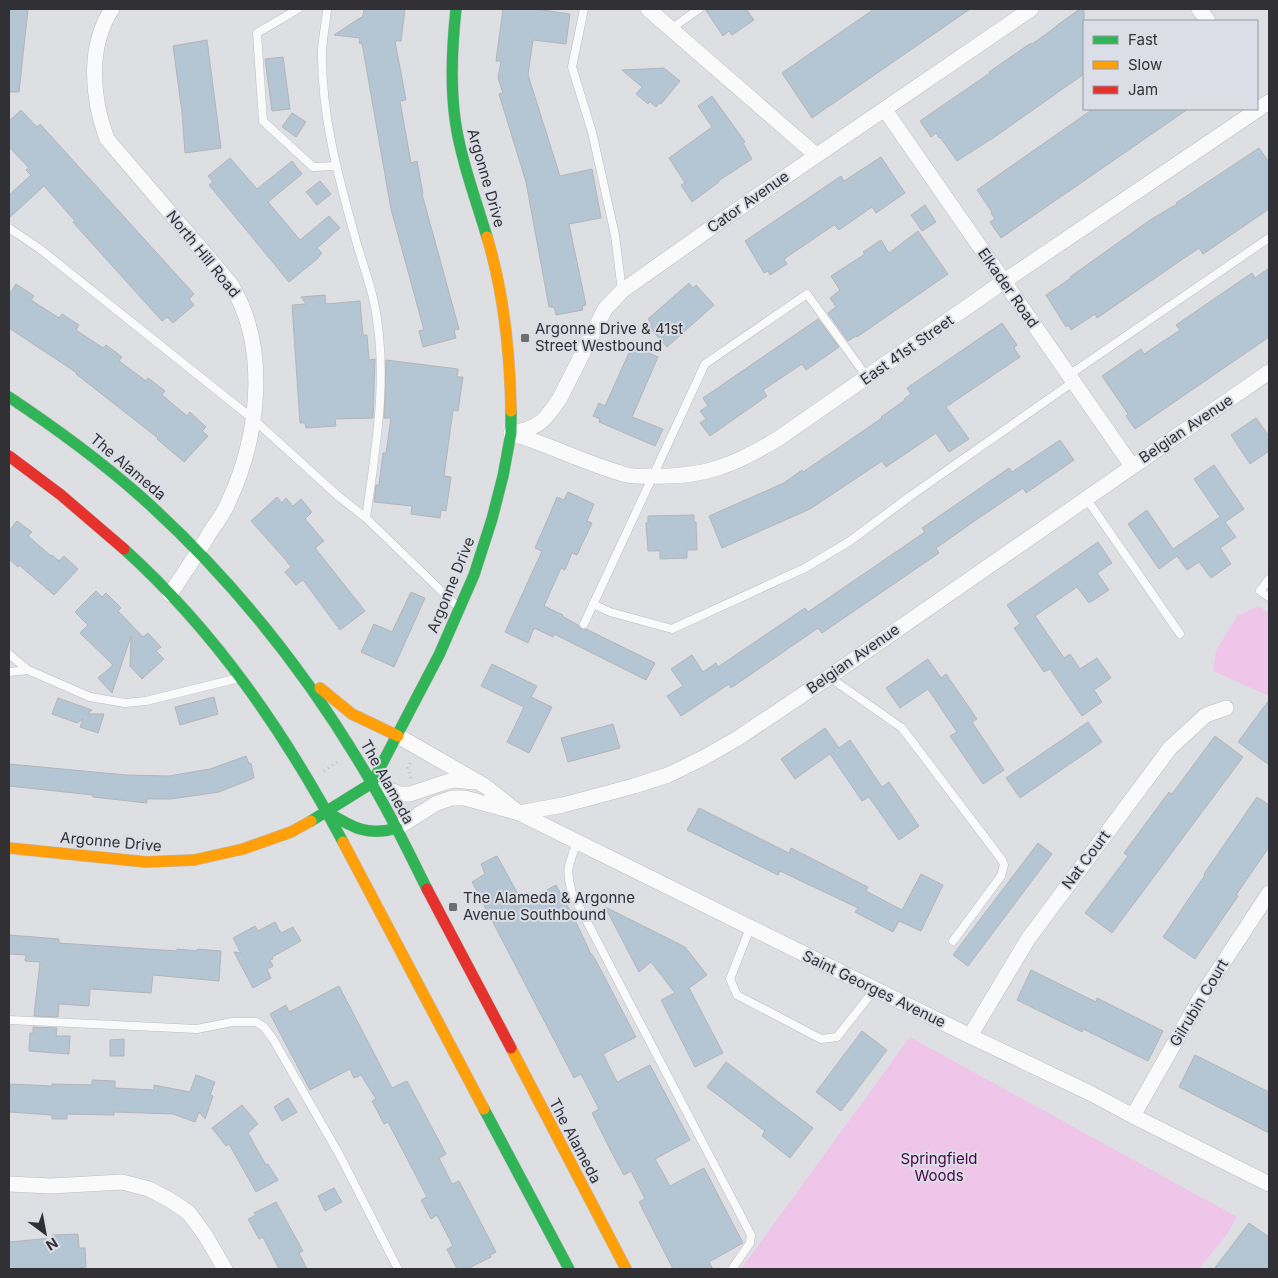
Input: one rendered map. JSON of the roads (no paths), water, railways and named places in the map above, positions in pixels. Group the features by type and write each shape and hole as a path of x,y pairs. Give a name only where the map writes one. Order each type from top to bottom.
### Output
{"main road":[{"name":"Argonne Drive","path":"9,848 146,862 194,860 229,853 273,840 291,832 327,812 372,782 398,736 460,609 474,575 492,519 511,433 510,367 503,306 490,246 466,171 455,121 451,75 456,9"},
{"name":"The Alameda","path":"9,397 64,434 105,466 140,495 198,551 254,612 333,719 372,782 545,1117 626,1269"},
{"path":"9,456 87,515 170,594 201,627 240,678 287,746 327,812 569,1269"},
{"path":"297,669 352,714 398,736"},
{"path":"327,812 352,828 366,832 376,833 396,828"}],"street":[{"name":"North Hill Road","path":"112,9 106,17 98,41 94,88 101,123 107,139 214,263 238,295 250,324 256,363 253,419 245,461 238,482 227,506 170,594"},
{"path":"648,9 816,155"},
{"name":"Cator Avenue","path":"511,433 528,430 543,421 552,410 560,398 605,309 622,291 816,155 885,110 1031,9"},
{"path":"1200,9 1207,20"},
{"name":"Elkader Road","path":"885,110 1132,466"},
{"name":"East 41st Street","path":"511,433 628,475 665,477 705,472 726,467 750,456 867,378 1256,110"},
{"name":"Belgian Avenue","path":"396,828 437,803 452,798 465,798 519,813 594,797 668,774 703,758 738,738 829,677 1269,372"},
{"name":"Nat Court","path":"970,1036 1028,939 1170,748 1206,715 1226,708"},
{"name":"Saint Georges Avenue","path":"398,736 485,786 519,813 970,1036 1090,1093 1269,1184"},
{"name":"Saint Georges Avenue","path":"372,782 400,794 410,794 455,780 485,786"},
{"name":"Gilrubin Court","path":"1133,1116 1202,995 1269,893"},
{"path":"9,1184 51,1186 122,1182 149,1189 189,1213 206,1235 225,1269"}],"lane":[{"path":"298,9 257,33 263,121 312,167 336,166"},
{"path":"327,9 322,48 325,104 336,166 374,303 379,346 379,401 374,460 366,518"},
{"path":"584,9 572,67 592,132 616,235 622,291"},
{"path":"672,28 699,9"},
{"path":"9,228 40,249 253,419 337,495 366,518 460,609"},
{"path":"593,604 610,612 672,629 805,568 850,541 1071,379 1269,238"},
{"path":"584,624 704,364 807,294 867,378"},
{"path":"1086,498 1180,634"},
{"path":"1269,579 1260,591 1269,597"},
{"path":"9,654 28,670 90,697 124,703 146,701 240,678"},
{"path":"9,672 28,670"},
{"path":"829,677 902,728 1002,860 1004,870 1001,876 954,941"},
{"path":"578,842 568,866 567,877 572,893 751,1235 750,1243 732,1269"},
{"path":"750,928 730,979 737,995 821,1039 837,1037 875,989"},
{"path":"9,1020 197,1029 232,1022 256,1022 264,1027 273,1039 339,1154 398,1269"}],"place":[{"name":"Argonne Drive & 41st Street Westbound","path":"525,338"},
{"name":"The Alameda & Argonne Avenue Southbound","path":"453,907"}],"park label":[{"name":"Springfield Woods","path":"939,1168"}]}
